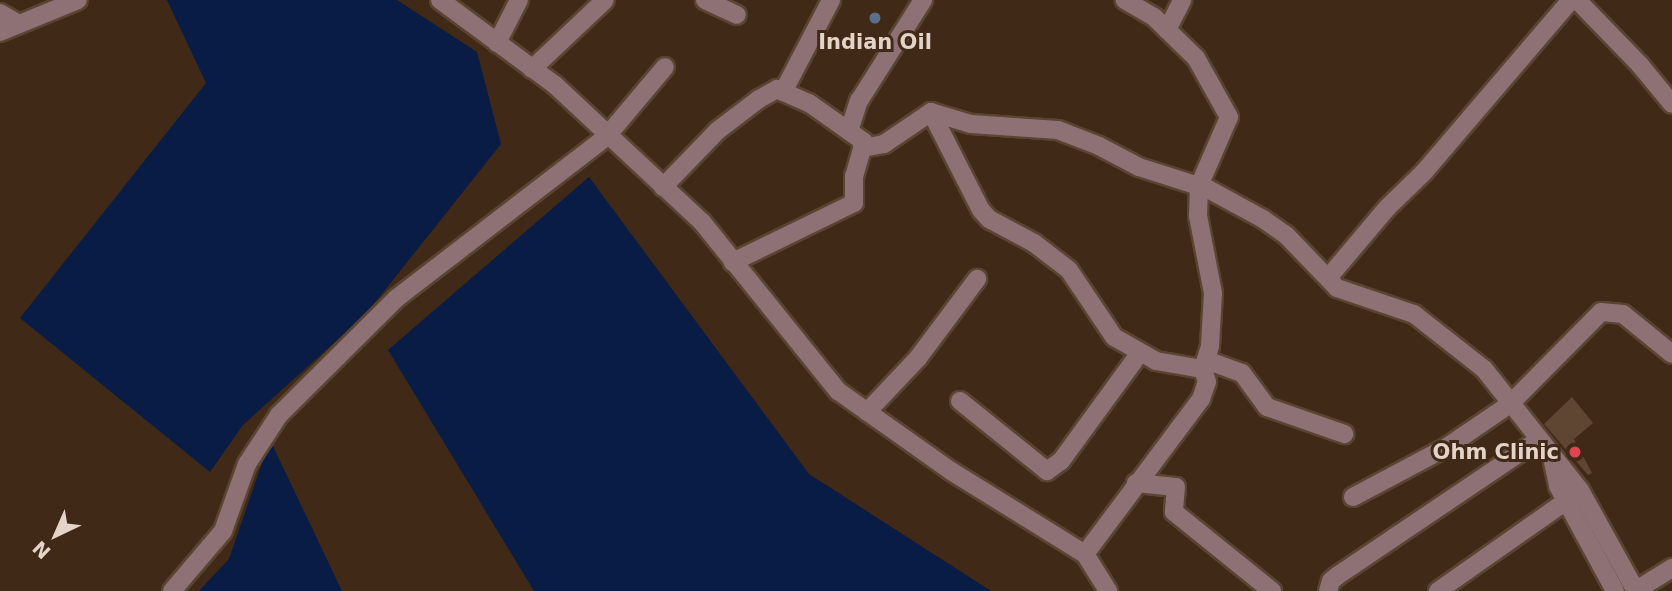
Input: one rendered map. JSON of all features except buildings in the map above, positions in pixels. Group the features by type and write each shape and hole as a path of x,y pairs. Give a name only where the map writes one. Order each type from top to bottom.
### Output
{"street":[{"path":"0,32 78,0"},
{"path":"441,0 555,85 702,222 838,391 951,471 1084,554 1108,591"},
{"path":"497,43 519,0"},
{"path":"532,69 605,0"},
{"path":"705,0 737,15"},
{"path":"783,92 831,0"},
{"path":"849,131 859,101 923,0"},
{"path":"1084,554 1201,399 1207,382 1204,364 1210,346 1213,293 1198,216 1199,186 1229,117 1196,58 1154,17 1125,0"},
{"path":"1167,30 1182,0"},
{"path":"1328,278 1387,208 1424,172 1571,0"},
{"path":"1577,0 1672,104"},
{"path":"0,13 19,24"},
{"path":"172,591 223,531 247,464 279,415 397,298 607,136 665,67"},
{"path":"663,187 717,131 759,99 777,89 809,103 864,142 854,176 854,203 733,262"},
{"path":"862,148 884,144 931,112"},
{"path":"931,112 971,124 1058,130 1139,167 1199,186 1263,219 1287,236 1337,288 1413,314 1484,369 1580,490 1636,591 1672,568"},
{"path":"931,112 981,210 989,219 1034,243 1069,270 1114,337 1139,354 1156,361 1204,364 1242,373 1267,407 1344,434"},
{"path":"867,412 904,374 977,279"},
{"path":"1353,497 1447,446 1510,404 1601,312 1623,314 1672,354"},
{"path":"960,401 1047,471 1061,461 1139,354"},
{"path":"1325,588 1539,440"},
{"path":"1551,455 1558,486 1615,591"},
{"path":"1136,483 1176,487 1174,512 1272,591"},
{"path":"1438,591 1566,501"}],"water":[{"path":"167,0 397,0 477,52 501,144 366,314 243,425 210,472 20,318 206,83"},
{"path":"589,177 809,474 991,591 534,591 388,350"},
{"path":"270,440 342,591 199,591 229,559"}],"place":[{"name":"Indian Oil","path":"875,18"},
{"name":"Ohm Clinic","path":"1575,452"}]}
